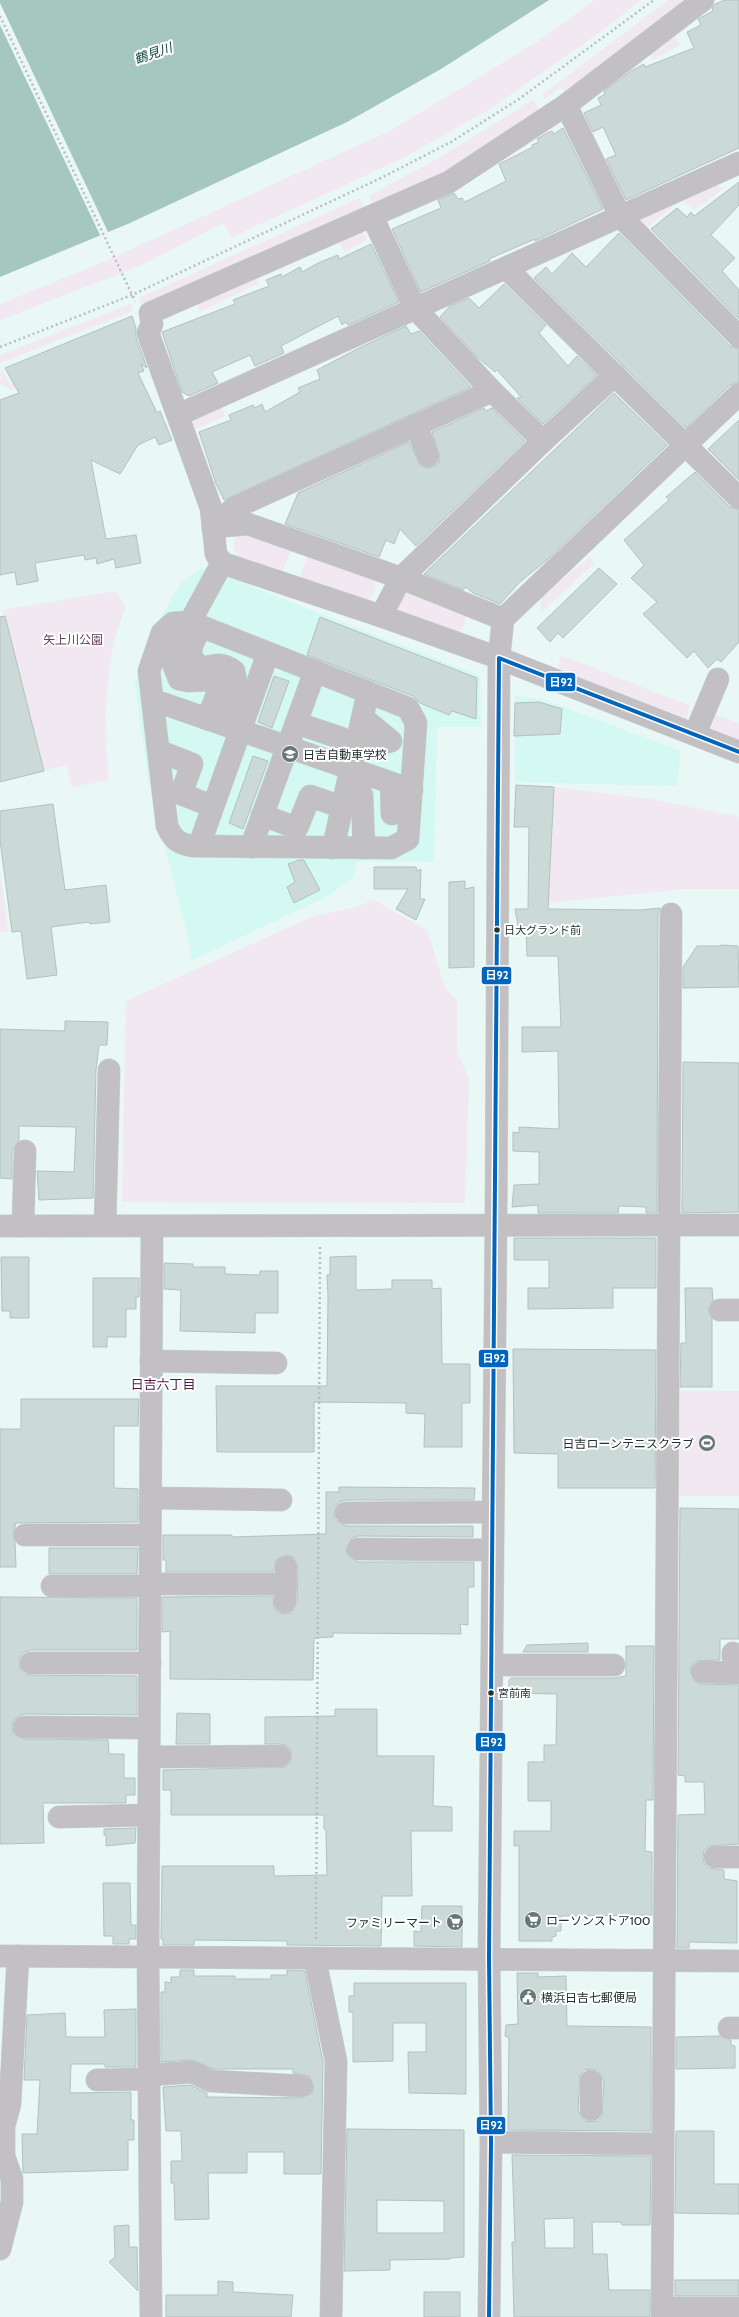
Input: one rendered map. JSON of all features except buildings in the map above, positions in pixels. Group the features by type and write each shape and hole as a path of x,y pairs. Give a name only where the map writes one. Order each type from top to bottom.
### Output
{"street":[{"path":"703,0 566,105 449,182 144,316 211,508 216,554 222,563 381,616 499,658 739,752"},
{"path":"566,105 620,216 739,337"},
{"path":"178,415 739,163"},
{"path":"372,216 415,308 492,391 543,441"},
{"path":"506,268 739,498"},
{"path":"381,616 401,578 543,441 615,375"},
{"path":"213,527 234,508 492,391"},
{"path":"489,2317 491,2142 489,1958 496,1224 499,658 503,619 739,394"},
{"path":"416,425 428,456"},
{"path":"213,527 248,524 401,578 503,619"},
{"path":"199,846 212,806 222,724 236,682 234,672 226,666 216,664 203,668 195,663 191,654 191,646 195,625 222,563"},
{"path":"174,623 195,625 268,653 408,708 416,723 408,839 391,848 333,848 199,846 183,845 173,839 167,826 149,671 162,633 174,623"},
{"path":"195,625 368,692"},
{"path":"222,724 268,653"},
{"path":"251,846 315,671"},
{"path":"694,734 718,679"},
{"path":"333,848 342,807 349,752 363,718 368,692"},
{"path":"153,700 287,747 349,752 391,742 363,718"},
{"path":"296,723 349,752 391,783 412,790"},
{"path":"158,751 192,764 181,794 212,806"},
{"path":"364,848 375,809 391,783"},
{"path":"262,815 297,828 310,796 342,807"},
{"path":"671,914 662,2312 739,2308"},
{"path":"105,1225 109,1070"},
{"path":"23,1226 25,1151"},
{"path":"0,1226 105,1225 152,1227 669,1223 739,1225"},
{"path":"151,2317 148,1957 152,1227"},
{"path":"151,1361 276,1363"},
{"path":"150,1498 281,1499"},
{"path":"346,1513 493,1512"},
{"path":"25,1534 150,1534"},
{"path":"358,1549 492,1550"},
{"path":"52,1586 285,1584"},
{"path":"492,1665 602,1661"},
{"path":"31,1663 150,1664"},
{"path":"702,1672 736,1666"},
{"path":"24,1726 149,1728"},
{"path":"149,1757 258,1762 280,1756"},
{"path":"59,1816 149,1815"},
{"path":"0,2248 12,2202 12,2179 4,2156 4,2126 10,2104 9,1956 316,1959 489,1958 739,1961"},
{"path":"316,1959 336,2061 331,2317"},
{"path":"97,2080 149,2077 192,2072 211,2081 302,2086"},
{"path":"591,2081 591,2110"},
{"path":"491,2142 663,2144"}],"path":[{"path":"0,347 132,295 383,177 451,142 519,99 654,0"},
{"path":"0,16 132,295 144,316"},
{"path":"316,1959 320,1225"}],"shaded area":[{"name":"日吉自動車学校","path":"202,567 480,676 481,727 437,727 434,862 357,861 353,878 328,896 192,960 187,933 148,780 135,684 154,629 181,583"},
{"path":"515,696 542,699 681,751 677,786 515,782"}],"green space":[{"path":"595,0 641,0 603,30 490,109 403,158 232,237 223,223 140,266 0,320 0,304 101,263 390,131 537,42"},
{"path":"668,0 690,0 567,94 561,87 544,99 542,95"},
{"path":"674,34 680,45 652,60 649,53"},
{"path":"533,100 541,112 447,175 374,207 369,196 437,159"},
{"path":"717,185 723,189 694,210 683,201"},
{"path":"360,198 367,211 143,310 139,298"},
{"path":"670,205 673,207 644,230 639,219"},
{"path":"362,230 367,240 345,252 337,240"},
{"path":"255,276 259,283 199,312 197,300"},
{"path":"131,304 133,311 0,363 0,355"},
{"path":"1,367 10,384 15,383 17,388 12,390 0,384"},
{"path":"221,406 225,416 194,430 193,420 199,413"},
{"path":"246,530 292,548 282,572 240,557 234,551 234,541 237,534"},
{"path":"309,553 372,577 376,586 373,595 366,601 357,602 300,577"},
{"path":"590,557 594,564 541,612 541,596"},
{"name":"矢上川公園","path":"116,591 125,607 113,645 108,683 106,732 109,780 72,787 66,765 44,771 3,610"},
{"path":"416,592 467,613 464,625 458,635 400,613 398,602 403,594"},
{"path":"561,655 690,706 685,724 558,667"},
{"path":"716,715 739,723 739,742 709,732"},
{"path":"554,787 657,800 739,817 739,889 682,889 548,903"},
{"path":"0,871 8,931 0,932"},
{"path":"374,900 427,930 446,990 457,999 457,1051 469,1079 465,1203 122,1202 126,1001 314,916 356,907"},
{"name":"日吉ローンテニスクラブ","path":"674,1391 739,1391 739,1496 674,1496"}],"water":[{"name":"鶴見川","path":"0,0 549,0 441,69 347,122 130,223 0,277"}],"pier":[{"path":"0,3 109,234 101,237 0,25"}],"transit line":[{"name":"日92","path":"489,2317 491,2142 489,1958 499,658 739,752"}],"place":[{"name":"日吉自動車学校","path":"290,754"},
{"name":"日大グランド前","path":"497,930"},
{"name":"日吉ローンテニスクラブ","path":"707,1443"},
{"name":"宮前南","path":"491,1693"},
{"name":"ローソンストア100","path":"533,1920"},
{"name":"ファミリーマート","path":"455,1922"},
{"name":"横浜日吉七郵便局","path":"528,1997"}],"district":[{"name":"日吉六丁目","path":"163,1384"}]}
